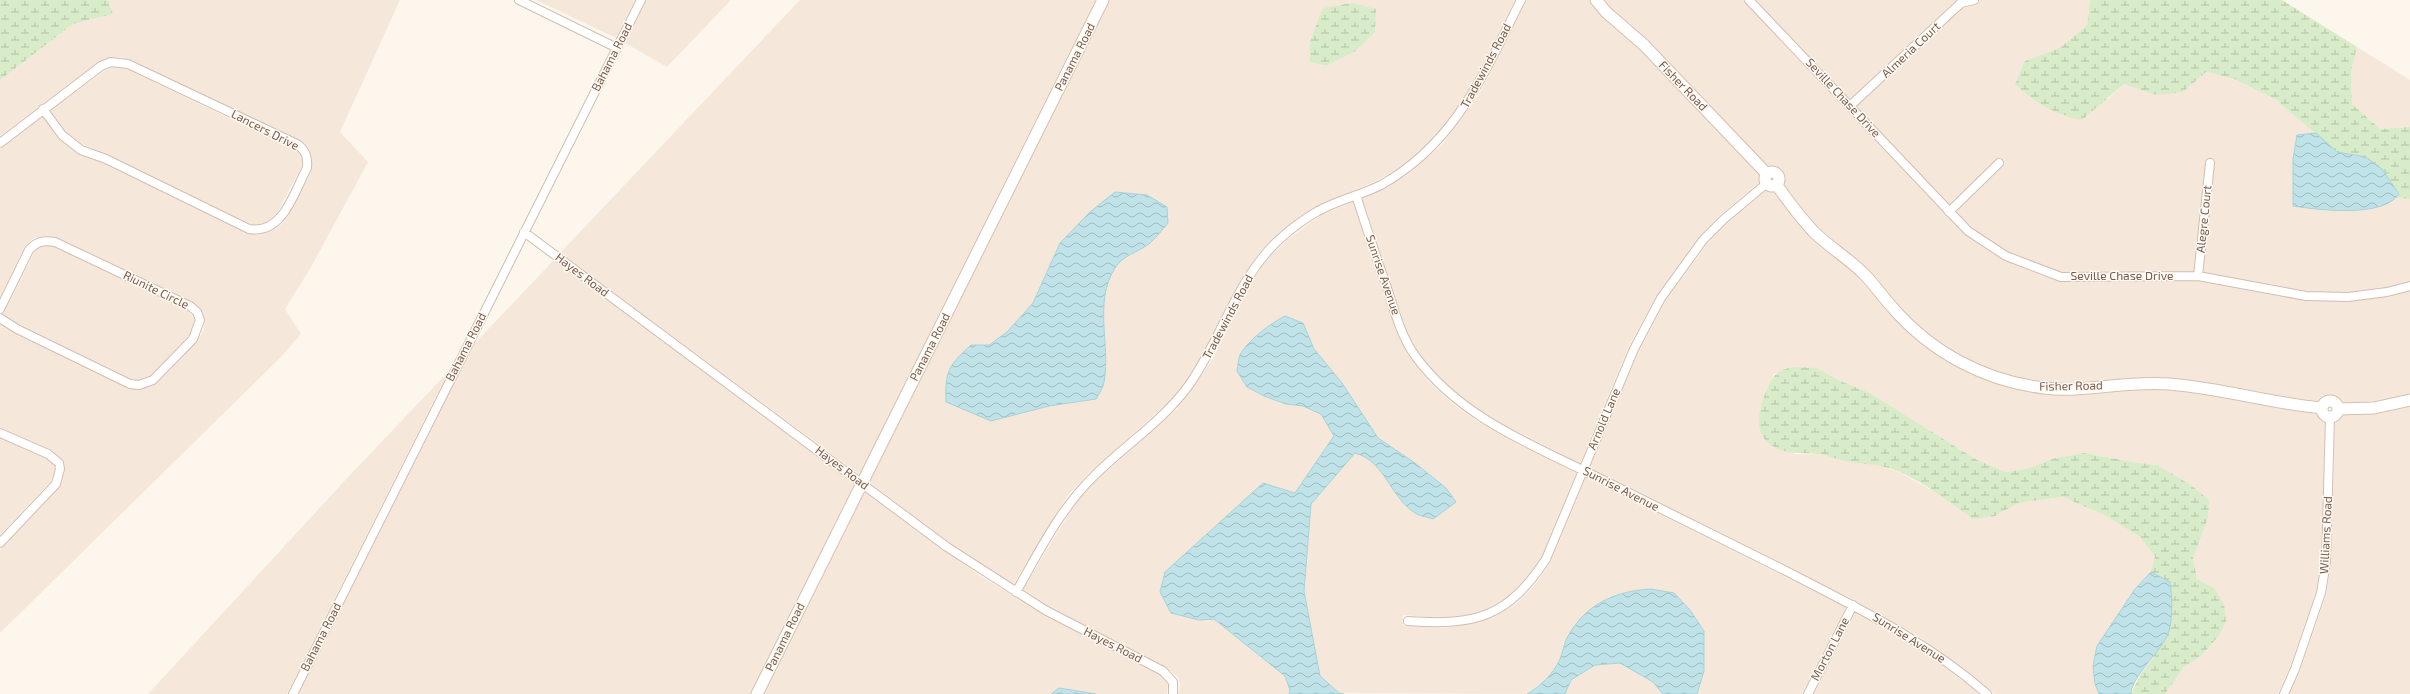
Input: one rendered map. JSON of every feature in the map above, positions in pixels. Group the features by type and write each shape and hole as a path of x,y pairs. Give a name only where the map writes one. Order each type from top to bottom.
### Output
{"street":[{"path":"519,0 616,48"},
{"name":"Bahama Road","path":"292,694 641,0"},
{"name":"Panama Road","path":"757,694 1104,0"},
{"name":"Tradewinds Road","path":"1016,592 1072,499 1094,475 1173,405 1189,385 1208,356 1244,283 1262,257 1282,237 1319,210 1379,186 1403,171 1437,142 1473,94 1521,0"},
{"name":"Fisher Road","path":"1596,0 1606,12 1644,45 1770,181 1791,208 1814,232 1852,263 1913,329 1947,355 1979,372 2015,384 2046,388 2167,383 2228,391 2289,404 2322,408 2323,414 2334,413"},
{"name":"Seville Chase Drive","path":"1749,0 1851,105 1968,231 2006,256 2061,277 2198,276 2306,296 2348,297 2387,292 2410,286"},
{"name":"Almeria Court","path":"1851,105 1961,3 1974,0"},
{"name":"Lancers Drive","path":"0,143 43,109 101,66 120,62 128,64 297,144 306,154 307,168 281,218 264,230 249,229 106,160 81,150 62,135 43,109"},
{"path":"1949,212 2000,163"},
{"name":"Alegre Court","path":"2198,276 2210,163"},
{"name":"Arnold Lane","path":"1408,621 1441,623 1468,621 1492,612 1512,600 1532,580 1546,559 1634,349 1662,298 1703,240 1724,219 1770,181"},
{"name":"Sunrise Avenue","path":"1356,195 1400,326 1414,355 1433,380 1456,400 1480,417 1853,605 1917,641 1968,677 1987,694"},
{"name":"Hayes Road","path":"524,232 947,547 1044,610 1162,670 1173,682 1173,694"},
{"name":"Riunite Circle","path":"0,309 29,250 36,243 46,241 55,242 190,306 197,312 200,320 194,339 153,380 139,385 130,384 46,344 0,318"},
{"path":"2334,413 2374,408 2410,400"},
{"name":"Williams Road","path":"2284,694 2295,669 2321,593 2326,562 2334,413"},
{"path":"0,434 48,454 58,463 60,469 56,484 0,543"},
{"name":"Morton Lane","path":"1808,694 1853,605"}],"shaded area":[{"path":"108,0 400,0 340,132 368,162 310,269 285,309 301,334 281,357 0,633 0,550 60,487 65,470 62,461 51,450 0,429 0,323 15,333 130,388 141,389 157,383 197,342 204,329 205,321 201,311 192,302 57,238 46,236 34,238 25,246 0,297 0,149 42,116 59,138 78,154 105,164 247,233 257,235 265,234 276,229 285,221 312,170 312,157 308,148 299,140 121,57 110,57 98,62 0,136 0,80 73,24 113,14"},
{"path":"536,0 635,0 616,38"},
{"path":"647,0 731,0 667,67 625,43"},
{"path":"800,0 1097,0 860,475 560,253"},
{"path":"1109,0 1515,0 1469,91 1434,139 1400,167 1376,181 1315,207 1279,233 1258,254 1240,281 1204,353 1185,382 1169,402 1091,471 1068,495 1013,585 950,544 869,482","holes":["1354,52 1326,66 1310,62","1060,243 1150,243 1122,260 1105,285 1103,306 1106,349 1096,399 1049,406 946,402 948,371 1007,332 1033,303"]},
{"path":"1527,0 1590,0 1602,14 1641,48 1761,174 1760,182 1720,215 1699,237 1657,295 1629,346 1580,464 1482,413 1459,397 1437,377 1418,352 1404,325 1362,198 1381,190 1406,176 1442,145 1478,96"},
{"path":"1602,0 2090,0 2087,25 2061,47 2025,61 2108,99 2124,84 2156,94 2183,92 2206,72 2234,79 2276,100 2316,133 2297,135 2293,159 2293,206 2345,211 2394,200 2396,198 2410,199 2410,395 2373,404 2342,404 2337,398 2330,396 2322,398 2318,402 2289,399 2229,386 2167,379 2046,383 2016,379 1981,367 1949,351 1930,337 1895,305 1877,281 1856,259 1818,229 1795,205 1782,185 1783,177 1780,171 1775,168 1768,168"},
{"path":"2357,47 2410,80 2410,127 2380,129 2352,104 2351,71"},
{"path":"113,67 127,69 300,152 303,159 302,166 276,215 262,225 250,224 72,139 50,111 104,71"},
{"path":"1767,190 1775,191 1788,211 1811,235 1849,266 1924,344 1944,359 1978,376 2014,388 2046,393 2140,388 2198,391 2317,412 2325,421 2321,561 2316,592 2290,667 2278,694 2165,694 2184,667 2201,656 2218,637 2226,622 2214,588 2197,579 2193,558 2208,518 2157,465 2084,453 2055,458 2026,469 2006,472 1977,460 1870,393 1838,380 1817,368 1774,374 1760,409 1794,454 1818,454 1881,466 1901,473 1943,497 1958,509 1995,516 2018,503 2063,497 2104,515 2140,537 2155,556 2151,572 2135,589 2097,646 2095,684 2099,694 1994,694 1971,674 1920,637 1850,598 1589,468 1639,351 1666,300 1707,244 1727,223"},
{"path":"1353,202 1395,328 1409,356 1429,382 1453,404 1477,421 1577,472 1542,556 1528,577 1508,597 1489,608 1466,616 1440,618 1403,615 1403,625 1441,628 1469,625 1494,617 1516,604 1536,584 1551,561 1586,477 1846,607 1802,694 1697,694 1704,671 1704,631 1690,610 1674,593 1575,626 1567,638 1560,659 1546,680 1527,694 1339,693 1320,676 1304,591 1311,504 1355,453 1367,456 1380,470 1393,489 1456,502 1446,488 1415,463 1378,438 1342,383 1314,349 1303,323 1247,387 1264,396 1286,404 1303,406 1321,414 1334,436 1295,493 1199,620 1214,619 1259,654 1285,676 1290,690 1289,694 1178,694 1180,684 1178,677 1165,667 1047,606 1022,591 1076,502 1098,479 1177,409 1193,388 1213,358 1249,286 1266,260 1286,241 1321,215"},
{"path":"47,245 54,246 187,310 195,320 189,336 150,376 138,380 131,379 19,325 3,314 34,253 39,247"},
{"path":"554,260 856,484 751,694 298,694 473,345"},
{"path":"449,371 287,694 148,694 350,475"},
{"path":"2410,405 2410,694 2289,694 2300,671 2326,595 2331,563 2335,421 2342,414"},
{"path":"0,439 46,458 54,465 55,469 51,481 0,535"},
{"path":"864,490 979,575 1043,614 1160,674 1168,683 1167,694 1096,694 1059,688 1051,694 763,694"},
{"path":"1855,612 1915,645 1980,694 1814,694"},
{"path":"1620,663 1653,682 1663,694 1565,694 1571,681 1596,665"}],"green space":[{"path":"0,0 108,0 113,14 73,24 0,80"},
{"path":"2090,0 2282,0 2357,47 2351,71 2352,104 2380,129 2410,127 2410,199 2396,198 2399,194 2382,169 2366,157 2337,152 2276,100 2234,79 2206,72 2183,92 2156,95 2124,84 2082,120 2063,115 2046,107 2030,97 2015,84 2025,61 2061,47 2087,25"},
{"path":"1352,3 1376,9 1375,32 1354,52 1326,66 1310,62 1310,41 1323,8"},
{"path":"1787,368 1817,368 1838,380 1870,393 1977,460 2006,472 2026,469 2055,458 2084,453 2157,465 2191,485 2209,500 2208,518 2193,558 2197,579 2214,588 2224,604 2226,622 2218,637 2201,656 2184,667 2165,694 2131,694 2140,675 2154,657 2170,582 2151,572 2155,556 2140,537 2104,515 2063,497 2018,503 1995,516 1973,519 1929,488 1894,470 1881,466 1845,461 1812,453 1782,451 1765,440 1761,433 1759,426 1760,410 1768,387 1776,374"}],"water":[{"path":"2316,133 2337,152 2366,157 2382,169 2399,194 2391,202 2379,207 2365,209 2334,210 2293,206 2293,159 2297,135"},
{"path":"1115,192 1147,195 1167,207 1168,223 1157,237 1149,244 1122,260 1115,268 1108,281 1104,309 1106,368 1101,391 1096,399 1049,406 991,421 946,402 947,376 957,358 971,345 989,345 1007,332 1033,303 1060,243 1090,212"},
{"path":"1285,316 1303,323 1314,349 1342,383 1378,438 1415,463 1446,488 1456,502 1433,519 1417,514 1406,506 1399,498 1381,471 1374,464 1365,457 1355,453 1311,504 1304,591 1320,676 1339,693 1344,694 1289,694 1290,690 1285,676 1214,619 1199,620 1171,613 1160,592 1165,572 1263,483 1295,493 1334,436 1321,414 1303,406 1286,404 1264,396 1247,387 1237,371 1240,355 1248,344 1266,328"},
{"path":"2151,572 2170,582 2172,606 2169,631 2166,639 2141,671 2132,687 2131,694 2099,694 2095,684 2093,666 2097,646 2135,589"},
{"path":"1651,589 1674,593 1690,610 1704,631 1704,671 1697,694 1663,694 1653,682 1620,663 1595,665 1571,680 1565,694 1527,694 1550,675 1560,659 1566,640 1574,626 1592,608 1613,596 1638,590"},
{"path":"1059,688 1096,694 1051,694"}]}
